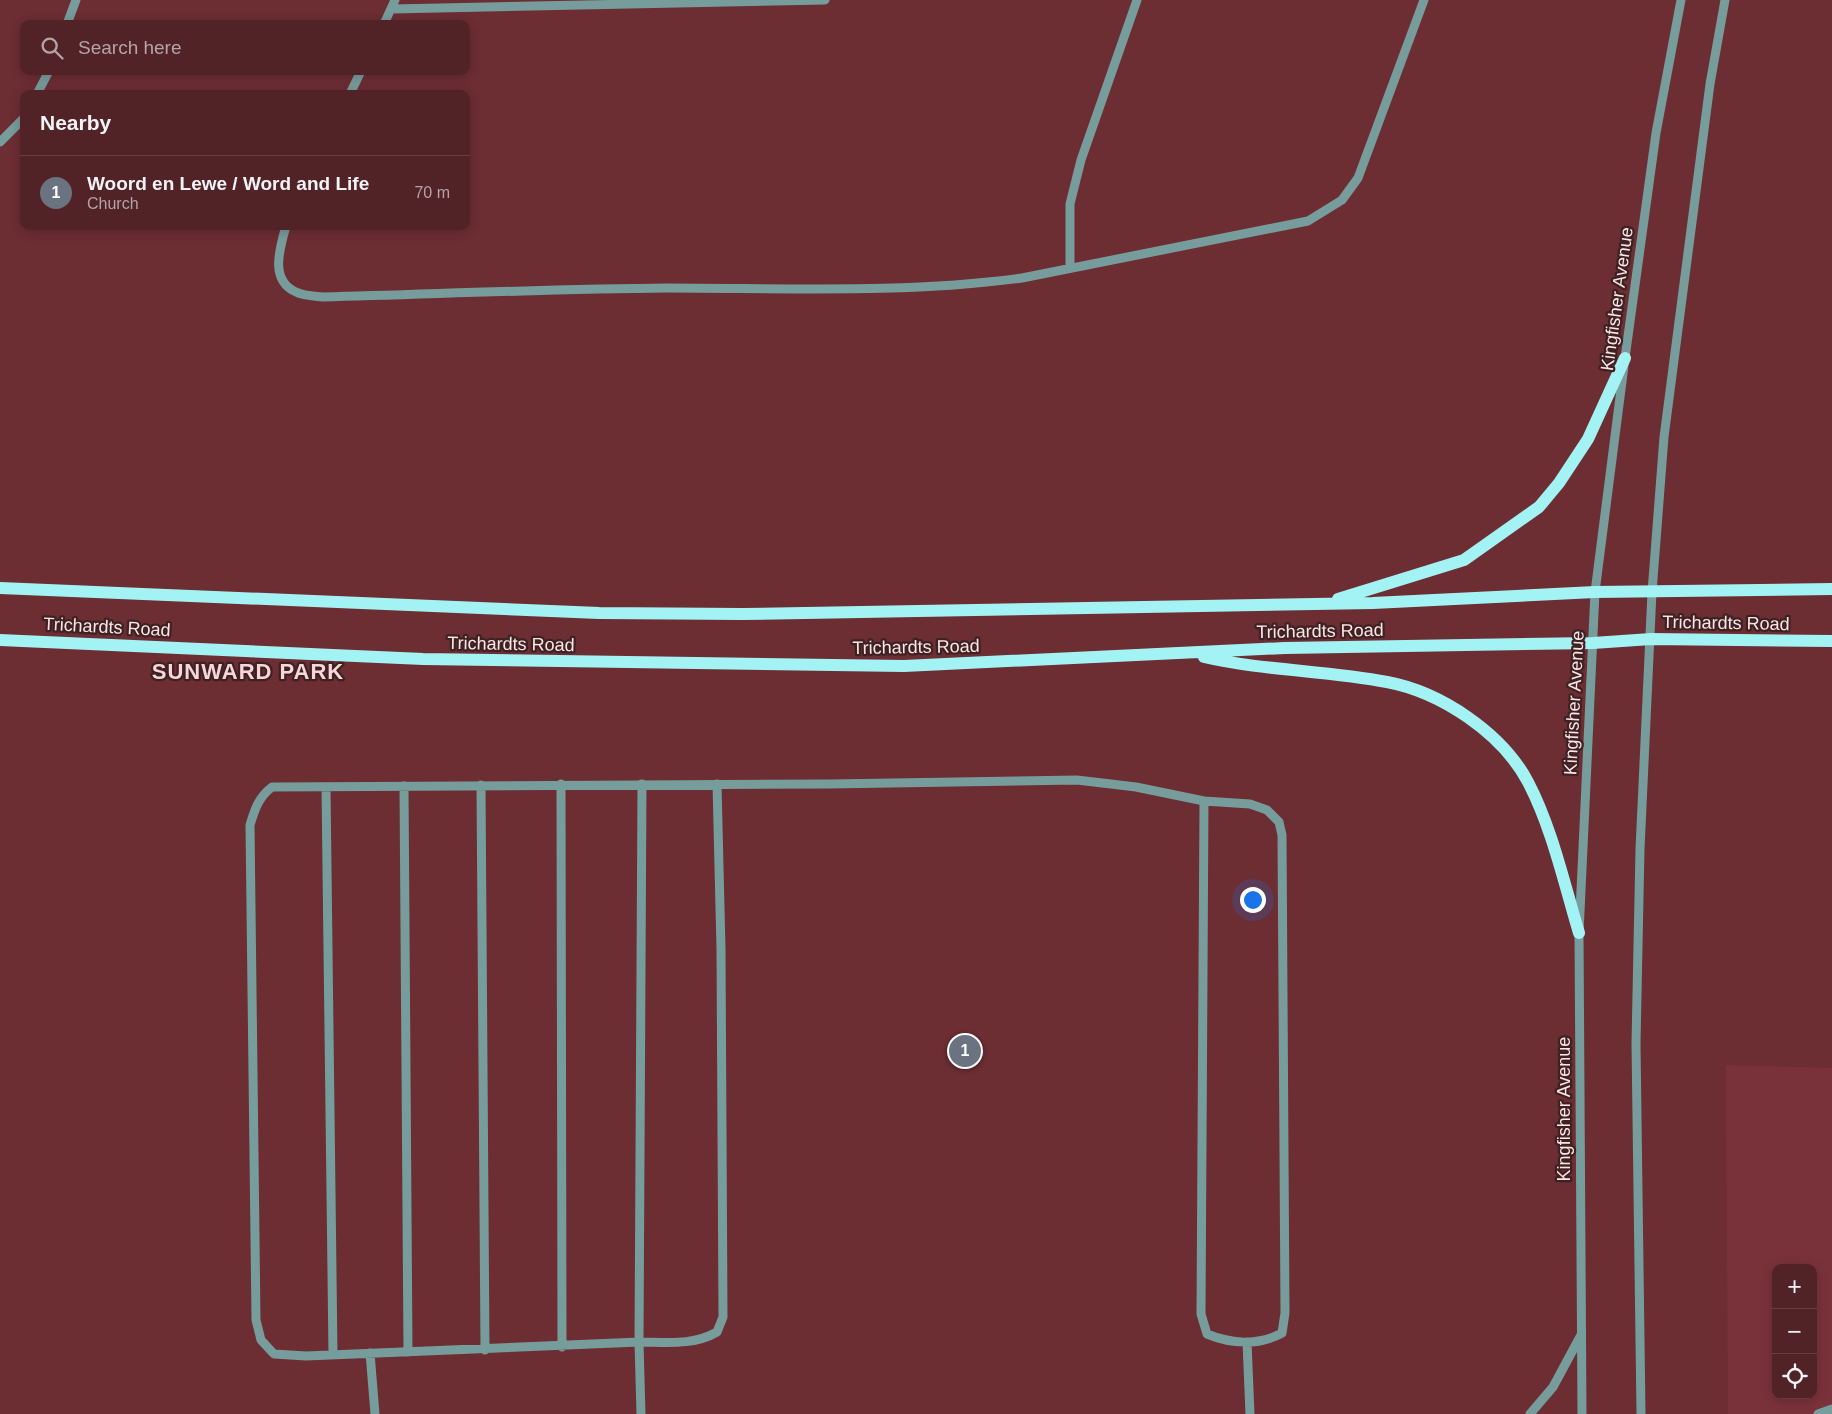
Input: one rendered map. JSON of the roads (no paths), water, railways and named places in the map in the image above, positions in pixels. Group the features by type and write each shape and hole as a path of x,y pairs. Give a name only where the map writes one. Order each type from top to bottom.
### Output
{"main road":[{"path":"1321,603 1464,560 1539,507 1559,484 1588,439 1625,358"},
{"name":"Trichardts Road","path":"0,588 599,613 958,612 1321,603 1596,592 1832,589"},
{"name":"Trichardts Road","path":"0,640 423,660 904,666 1191,654 1285,648 1593,643 1651,639 1832,641"},
{"path":"1191,654 1240,665 1388,682 1426,693 1465,714 1507,753 1528,782 1555,853 1579,932"}],"street":[{"path":"68,20 76,0"},
{"path":"386,20 394,4 825,0"},
{"path":"1070,267 1070,204 1081,160 1137,0"},
{"path":"285,230 279,250 278,271 282,280 288,288 298,293 323,297 665,288 797,289 976,284 1022,278 1308,221 1342,200 1358,178 1424,0"},
{"name":"Kingfisher Avenue","path":"1582,1414 1579,932 1596,592 1625,358 1656,133 1681,0"},
{"path":"1641,1414 1636,1043 1640,849 1652,592 1664,437 1710,84 1725,0"},
{"path":"39,90 47,75"},
{"path":"352,90 359,75"},
{"path":"0,142 20,122"},
{"path":"717,784 721,949 723,1317 717,1332 704,1340 684,1342 639,1342 562,1347 333,1355 274,1354 261,1340 256,1320 250,825 256,804 262,795 272,787 1077,780 1136,787 1204,800 1250,804 1267,810 1279,822 1282,835 1285,1313 1282,1333 1272,1339 1247,1342 1225,1341 1207,1334 1201,1314 1204,800"},
{"path":"561,784 562,1347"},
{"path":"641,1414 639,1342 642,784"},
{"path":"481,785 485,1350"},
{"path":"404,786 408,1352"},
{"path":"326,787 333,1355"},
{"path":"1530,1414 1553,1387 1582,1334"},
{"path":"1247,1342 1250,1414"},
{"path":"370,1353 375,1414"},
{"path":"1818,1414 1832,1408"}],"place":[{"name":"Woord en Lewe / Word and Life","path":"965,1051"}],"district":[{"name":"SUNWARD PARK","path":"248,671"}]}
